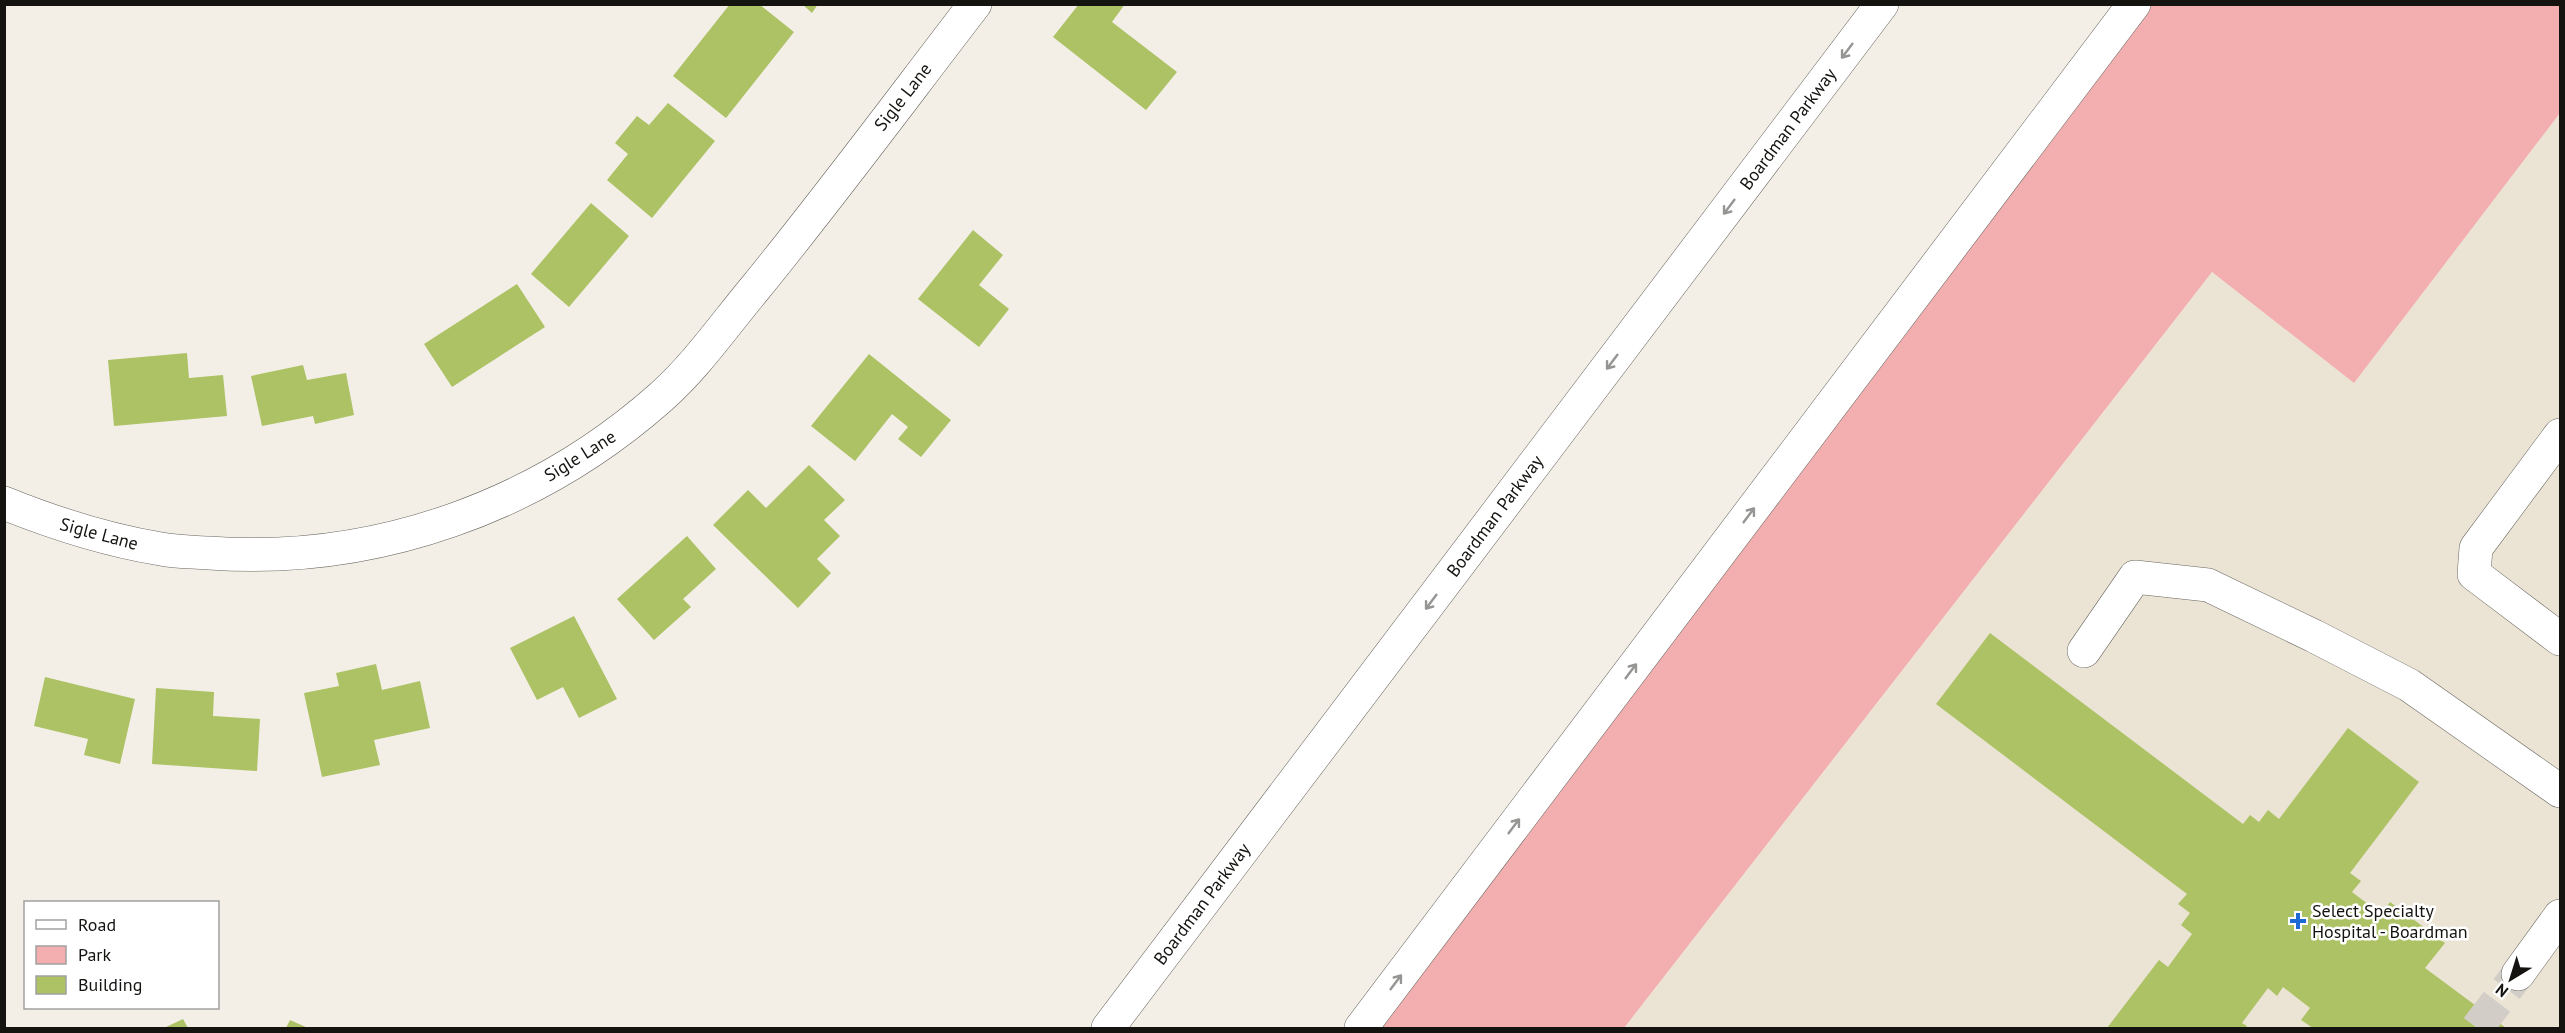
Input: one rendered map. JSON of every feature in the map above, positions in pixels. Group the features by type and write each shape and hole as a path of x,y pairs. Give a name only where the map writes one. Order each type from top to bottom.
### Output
{"main road":[{"name":"Sigle Lane","path":"4,503 63,526 115,541 165,550 250,556 303,554 356,547 438,526 484,510 532,487 621,430 663,395 687,371 779,258 975,4"},
{"name":"Boardman Parkway","path":"1108,1029 1882,4"},
{"path":"1361,1029 2134,4"},
{"path":"2560,435 2476,548 2474,574 2560,639"},
{"path":"2084,651 2135,577 2208,585 2409,685 2560,791"},
{"path":"2518,974 2560,916"}],"shaded area":[{"path":"2560,113 2560,1028 1624,1028 2212,272 2354,383"}],"green space":[{"path":"2134,5 2560,5 2560,113 2354,383 2212,272 1624,1028 1361,1028"}],"building":[{"path":"730,4 759,4 794,32 726,118 673,76"},
{"path":"802,4 818,4 812,13"},
{"path":"1079,4 1125,4 1112,22 1177,72 1146,110 1053,37"},
{"path":"668,103 715,141 652,218 607,180 628,154 615,143 637,116 649,125"},
{"path":"591,203 629,236 569,307 531,274"},
{"path":"973,230 1003,255 979,285 1009,309 979,347 918,299"},
{"path":"517,284 545,327 452,387 424,344"},
{"path":"187,353 189,378 223,375 227,416 114,426 108,360"},
{"path":"869,354 951,420 921,457 898,439 908,427 892,414 855,461 811,426"},
{"path":"303,365 307,380 346,373 354,415 315,424 313,416 262,426 251,376"},
{"path":"809,465 845,500 824,520 840,536 817,559 831,573 798,608 713,525 748,490 766,508"},
{"path":"687,536 716,569 683,599 691,607 654,640 617,599"},
{"path":"574,616 617,699 579,718 563,687 537,700 510,648"},
{"path":"1990,633 2243,824 2250,815 2259,822 2268,810 2279,819 2348,728 2419,782 2350,873 2361,881 2352,892 2381,914 2390,902 2445,943 2425,968 2506,1028 2313,1028 2301,1020 2310,1008 2283,987 2277,996 2268,988 2242,1023 2247,1026 2245,1028 2107,1028 2159,960 2168,967 2192,934 2181,925 2190,913 2178,904 2187,894 1936,704"},
{"path":"376,664 382,690 420,681 430,728 374,740 380,765 322,777 304,693 339,686 336,673"},
{"path":"45,677 135,699 120,764 84,755 88,739 34,726"},
{"path":"156,688 214,692 213,716 260,719 257,771 152,764"},
{"path":"183,1019 188,1028 164,1028"},
{"path":"290,1020 308,1028 286,1028"}],"tunnel":[{"path":"2477,1028 2518,974"}],"place":[{"name":"Select Specialty Hospital - Boardman","path":"2298,921"}]}
